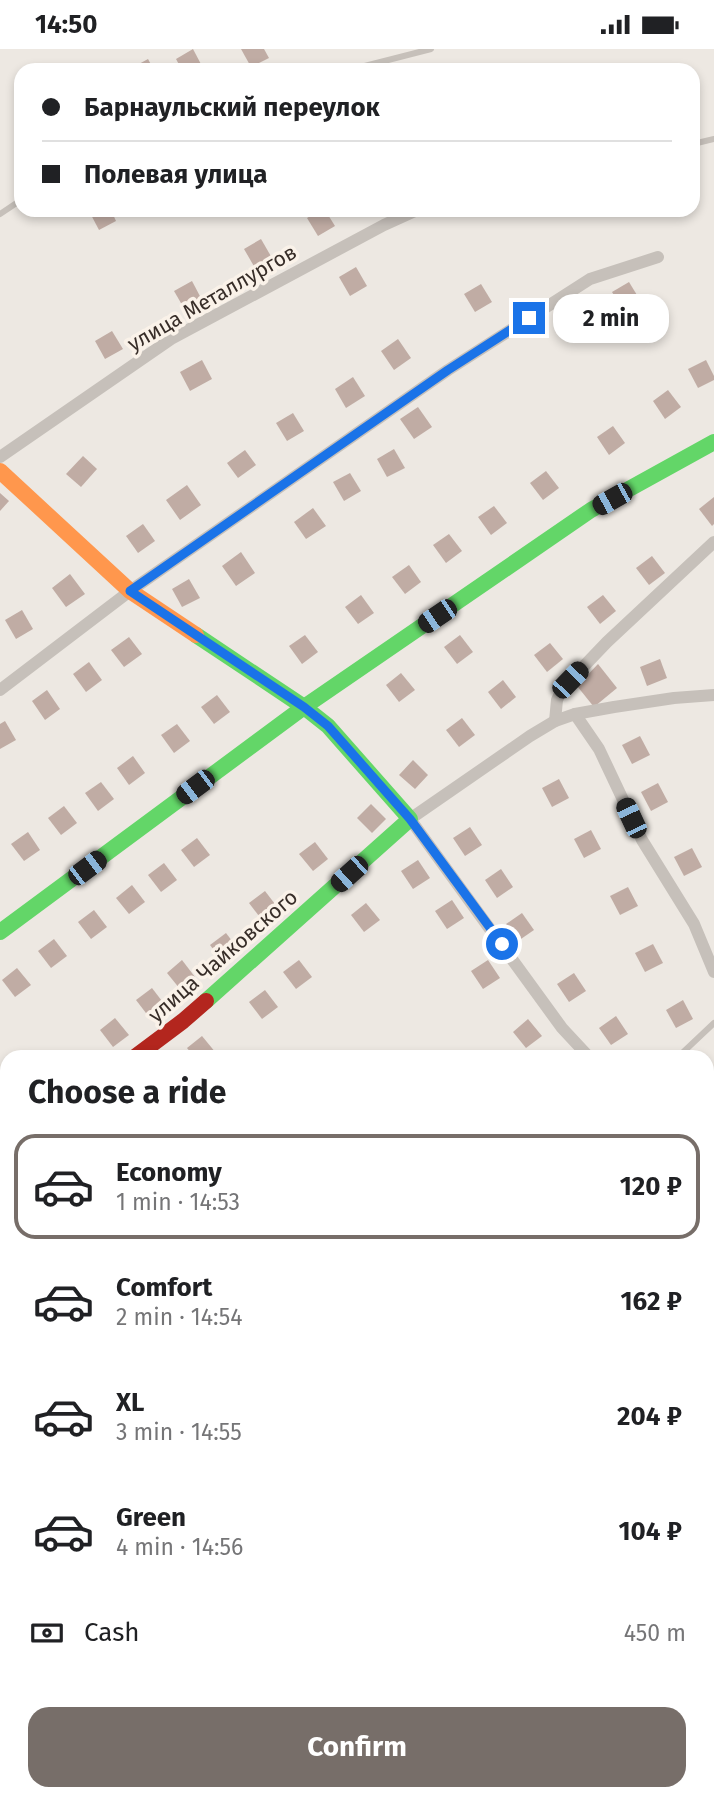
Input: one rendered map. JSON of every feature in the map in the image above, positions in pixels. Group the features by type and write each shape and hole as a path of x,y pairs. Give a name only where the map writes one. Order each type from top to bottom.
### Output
{"street":[{"name":"улица Металлургов","path":"0,457 171,339 402,217"},
{"path":"0,690 130,591 448,370 590,279 658,257"},
{"path":"0,932 304,707 591,510 714,442"},
{"path":"0,471 130,591 304,707 328,726 410,819 562,1028 583,1050"},
{"path":"555,721 557,700 562,689 607,642 714,542"},
{"name":"улица Чайковского","path":"144,1050 183,1021 410,819 530,736 555,721 575,714 674,698 714,695"},
{"path":"575,714 599,749 642,840 694,924 714,972"}],"lane":[{"path":"376,63 431,49"},
{"path":"685,1050 714,1023"}],"building":[{"path":"193,49 200,63 178,63 176,59"},
{"path":"241,49 264,49 269,58 259,63 249,63"},
{"path":"92,217 114,217 116,221 99,230"},
{"path":"329,217 335,226 318,236 307,218"},
{"path":"261,239 272,258 255,268 244,249"},
{"path":"356,267 367,286 350,296 339,277"},
{"path":"192,281 202,300 185,310 174,291"},
{"path":"629,282 640,300 623,310 612,292"},
{"path":"481,284 492,302 475,312 464,294"},
{"path":"112,331 123,349 105,359 95,341"},
{"path":"398,339 411,358 394,370 381,351"},
{"path":"202,360 212,379 190,391 180,372"},
{"path":"706,360 714,380 698,388 688,369"},
{"path":"353,377 365,396 346,408 335,389"},
{"path":"668,390 681,407 665,419 653,401"},
{"path":"418,407 432,427 414,439 400,419"},
{"path":"293,413 304,431 287,441 276,423"},
{"path":"613,426 625,443 609,455 597,437"},
{"path":"394,449 405,468 387,477 377,459"},
{"path":"245,450 256,465 238,478 227,463"},
{"path":"83,456 97,469 81,487 66,474"},
{"path":"546,471 559,488 543,500 530,483"},
{"path":"350,473 361,491 344,501 333,482"},
{"path":"187,485 201,505 180,520 166,500"},
{"path":"0,493 9,501 0,511"},
{"path":"714,497 714,524 712,526 699,509"},
{"path":"494,506 507,523 491,535 478,517"},
{"path":"313,508 326,526 306,539 294,522"},
{"path":"143,524 155,541 138,553 126,536"},
{"path":"449,534 462,551 446,563 433,545"},
{"path":"241,552 255,573 236,586 222,566"},
{"path":"652,556 665,573 649,585 636,568"},
{"path":"409,565 421,582 405,594 392,577"},
{"path":"70,574 85,594 66,607 52,588"},
{"path":"189,579 200,598 182,607 172,589"},
{"path":"361,595 374,613 358,624 345,607"},
{"path":"603,595 616,611 600,624 587,607"},
{"path":"22,610 33,629 16,639 5,620"},
{"path":"305,635 318,652 302,664 289,646"},
{"path":"460,635 473,652 457,664 444,647"},
{"path":"129,637 142,654 124,667 111,650"},
{"path":"550,643 563,659 547,672 534,655"},
{"path":"660,659 667,678 647,686 640,667"},
{"path":"89,662 102,680 86,692 73,674"},
{"path":"598,664 617,688 594,707 577,686"},
{"path":"401,673 415,690 399,702 386,685"},
{"path":"503,680 516,697 501,709 488,692"},
{"path":"47,690 60,709 45,720 32,701"},
{"path":"217,695 230,712 214,724 201,707"},
{"path":"462,718 475,735 459,747 446,730"},
{"path":"5,721 16,740 0,749 0,724"},
{"path":"177,724 190,741 174,753 161,735"},
{"path":"640,736 650,755 632,764 622,745"},
{"path":"133,756 145,773 129,785 117,768"},
{"path":"413,760 428,775 415,789 399,775"},
{"path":"559,779 569,798 552,807 542,788"},
{"path":"101,782 114,799 98,811 85,793"},
{"path":"658,783 668,802 651,811 641,792"},
{"path":"371,804 386,819 372,833 357,818"},
{"path":"64,806 77,823 61,835 48,818"},
{"path":"470,827 482,845 465,856 453,838"},
{"path":"591,830 601,849 584,858 574,839"},
{"path":"28,832 40,850 24,861 11,844"},
{"path":"197,838 210,855 194,867 181,850"},
{"path":"315,842 328,859 313,871 299,854"},
{"path":"692,848 702,867 684,876 674,857"},
{"path":"418,860 430,878 413,889 401,871"},
{"path":"164,863 177,880 161,892 148,875"},
{"path":"501,869 513,887 497,898 485,880"},
{"path":"132,885 145,902 129,914 116,898"},
{"path":"628,887 638,906 620,915 610,896"},
{"path":"265,891 278,908 262,920 249,903"},
{"path":"452,900 464,918 447,929 435,911"},
{"path":"366,903 380,920 364,932 351,915"},
{"path":"94,910 107,927 91,939 78,922"},
{"path":"522,913 534,930 518,941 506,924"},
{"path":"226,933 239,950 223,962 210,945"},
{"path":"54,939 67,956 51,968 38,951"},
{"path":"653,944 663,963 645,972 635,953"},
{"path":"182,960 195,977 180,989 167,973"},
{"path":"299,960 312,977 296,989 283,972"},
{"path":"488,960 500,978 483,989 471,971"},
{"path":"17,968 31,985 15,997 2,980"},
{"path":"574,973 586,991 569,1002 557,984"},
{"path":"152,988 165,1005 149,1017 136,1000"},
{"path":"265,990 278,1007 262,1019 249,1002"},
{"path":"683,1000 693,1019 676,1028 666,1010"},
{"path":"616,1016 628,1034 611,1045 599,1028"},
{"path":"115,1018 129,1035 113,1047 100,1030"},
{"path":"528,1019 542,1036 526,1048 513,1032"},
{"path":"202,1036 214,1050 189,1050 187,1048"}],"traffic: fast":[{"path":"0,932 304,707 591,510 714,442"},
{"path":"196,635 328,726 410,819 206,1001"}],"traffic: slow":[{"path":"0,471 130,591 196,635"}],"traffic: jam":[{"path":"144,1050 206,1001"}],"route":[{"path":"502,944 410,819 328,726 304,707 130,591 448,370 529,318"}]}
